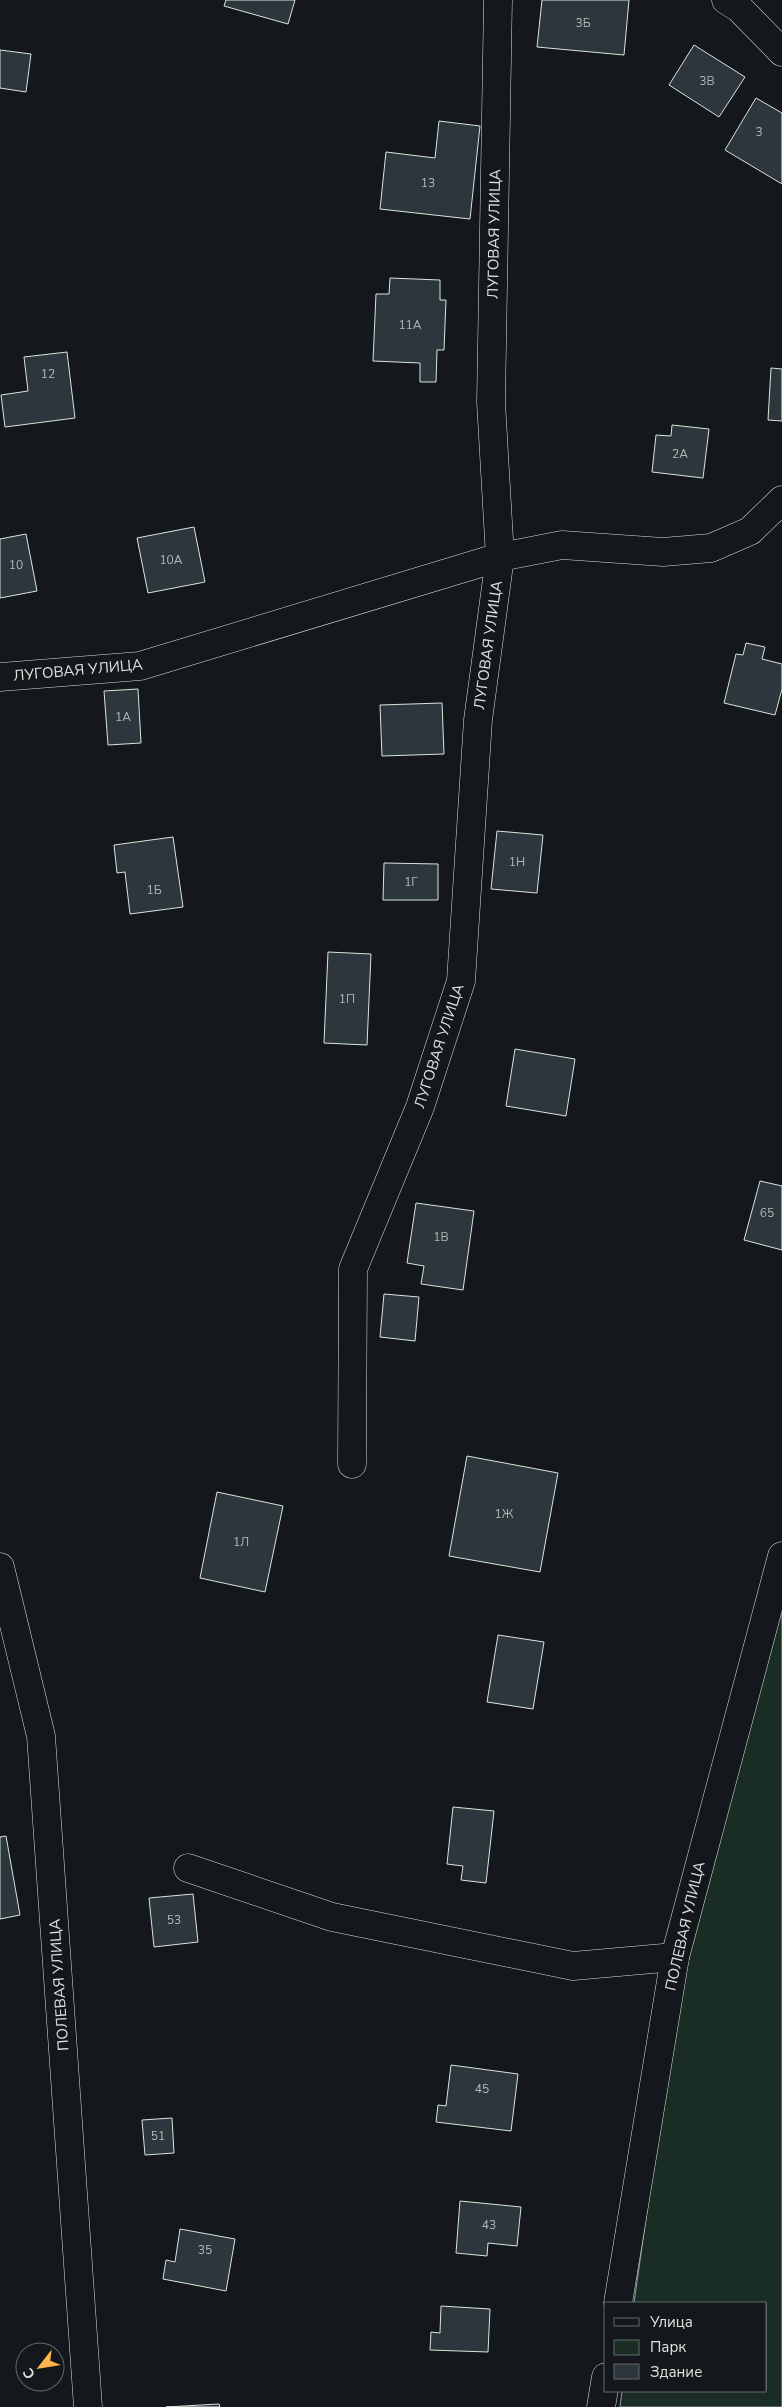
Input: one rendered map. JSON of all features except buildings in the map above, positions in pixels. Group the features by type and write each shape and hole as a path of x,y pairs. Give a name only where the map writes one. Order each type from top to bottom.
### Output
{"street":[{"name":"ЛУГОВАЯ УЛИЦА","path":"352,1464 353,1269 420,1107 460,981 478,720 500,557 491,402 498,0"},
{"path":"726,0 739,8 782,52"},
{"name":"ЛУГОВАЯ УЛИЦА","path":"0,677 140,666 500,557 562,545 663,552 711,548 750,531 782,500"},
{"name":"ПОЛЕВАЯ УЛИЦА","path":"618,2302 675,1957 782,1556"},
{"name":"ПОЛЕВАЯ УЛИЦА","path":"0,1567 41,1736 88,2407"},
{"path":"188,1868 332,1917 573,1966 675,1957"},
{"path":"601,2407 604,2389"}],"green space":[{"path":"782,1607 782,2407 620,2407 622,2392 767,2392 767,2302 634,2302 681,1972"}]}
